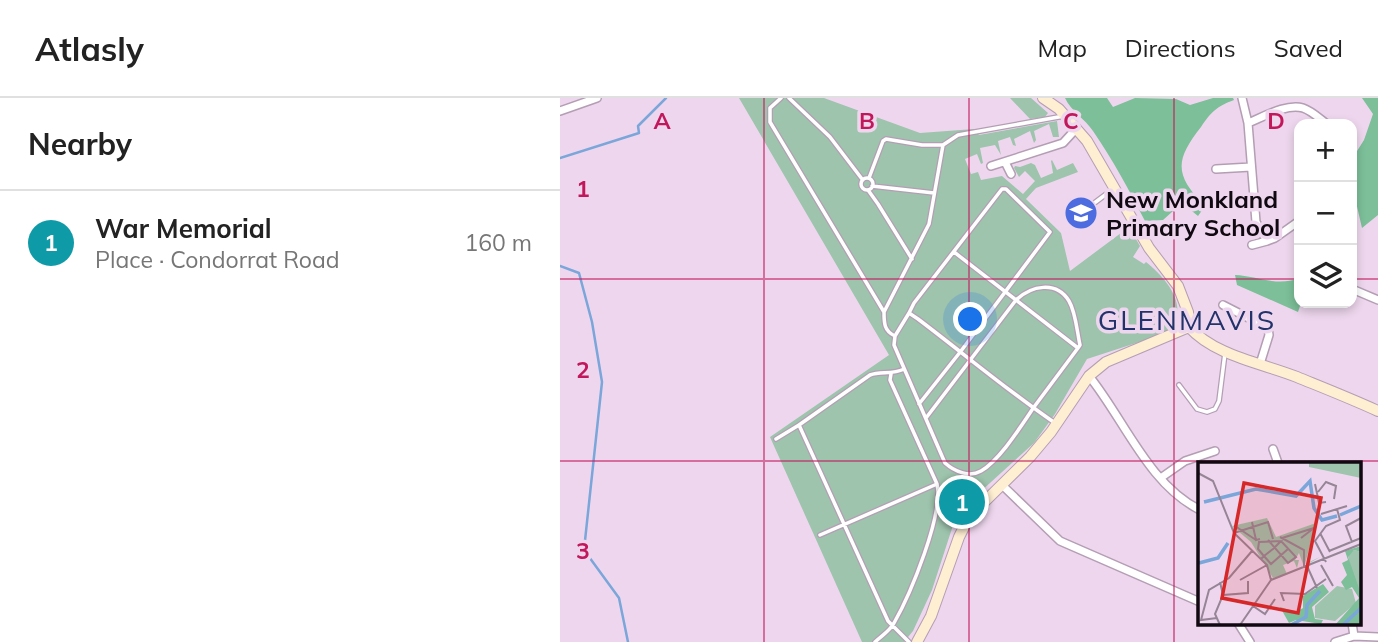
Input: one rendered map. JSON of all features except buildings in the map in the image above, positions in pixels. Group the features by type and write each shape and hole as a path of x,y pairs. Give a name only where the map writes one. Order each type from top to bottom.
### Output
{"main road":[{"path":"1047,100 1067,116 1075,130 1087,141 1149,248 1178,286 1188,312 1189,327 1199,337 1226,351 1378,411"},
{"path":"917,642 931,615 959,537 970,517 1030,457 1057,424 1089,376 1106,362 1189,327"}],"street":[{"path":"560,111 597,98"},
{"path":"1242,98 1248,123 1256,222 1267,241"},
{"path":"1248,123 1293,107 1302,107 1320,119"},
{"path":"991,166 1063,143 1075,130"},
{"path":"1005,162 1011,174"},
{"path":"1216,169 1251,167"},
{"path":"1252,246 1267,241 1294,224"},
{"path":"1357,291 1378,300"},
{"path":"1223,305 1268,328 1269,335 1260,364"},
{"path":"1236,323 1240,313"},
{"path":"1089,376 1107,398 1139,452 1184,502 1198,509"},
{"path":"1273,449 1277,462"},
{"path":"1162,477 1185,461 1215,451"},
{"path":"1002,485 1060,541 1198,602"},
{"path":"1239,624 1250,642"},
{"path":"1352,624 1354,636"},
{"path":"1335,642 1354,636 1378,637"}],"lane":[{"path":"782,98 772,103 770,122 884,312 888,333 895,337"},
{"path":"789,98 830,136 862,179 861,186 868,190 912,259"},
{"path":"869,178 886,139 922,145 943,145 958,135 1067,116"},
{"path":"884,312 929,224 943,145"},
{"path":"862,179 869,178"},
{"path":"868,190 873,182 869,178"},
{"path":"872,186 934,193"},
{"path":"1093,204 1115,188"},
{"path":"919,404 1050,232 1006,189 1002,189 997,195 914,303 895,337 894,345 919,404 945,463 957,471 971,474 979,472 992,462 1080,345 1070,303 1060,293 1047,287 1023,293 926,418"},
{"path":"954,252 1078,348"},
{"path":"909,313 1057,424"},
{"path":"1179,385 1198,409 1207,412 1215,409 1226,351"},
{"path":"776,439 870,375 891,374 904,369"},
{"path":"875,642 893,626 910,590 930,536 940,496 890,380 891,374"},
{"path":"799,425 888,621 909,642"},
{"path":"820,535 937,484"}],"green space":[{"path":"739,98 824,98 920,133 974,129 979,135 1057,121 1059,137 1053,137 1049,124 1034,131 1034,143 1030,131 1014,139 1016,146 1010,137 998,141 1001,155 995,145 980,148 983,163 981,164 977,154 965,159 971,174 978,172 981,180 1002,176 1023,194 1035,181 1025,171 1019,177 1015,166 1031,163 1035,165 1041,178 1053,173 1052,160 1057,170 1073,163 1078,172 1036,188 1026,199 1061,233 1070,271 1129,227 1140,246 1133,257 1144,264 1146,262 1162,277 1174,294 1177,314 1167,333 1087,359 1055,414 1034,443 957,513 932,590 913,631 904,642 862,642 770,437 889,355"},
{"path":"1010,98 1031,98 1048,113 1045,117 1030,119"},
{"path":"1065,98 1107,98 1113,107 1135,98 1176,99 1190,105 1213,98 1233,98 1234,100 1219,107 1208,117 1192,139 1183,158 1183,176 1205,206 1198,216 1182,203 1163,220 1145,221 1100,142"},
{"path":"1362,98 1378,98 1378,215 1362,228 1357,206 1357,151 1373,114"},
{"path":"1235,275 1275,281 1294,279 1294,308 1299,308 1298,312 1237,285"}],"waterway":[{"path":"560,158 639,133 638,126 666,98"},
{"path":"560,266 579,273 592,322 602,382 584,550 619,598 628,642"}],"place":[{"name":"New Monkland Primary School","path":"1081,213"},
{"name":"War Memorial","path":"962,502"}],"district":[{"name":"GLENMAVIS","path":"1187,319"}]}
